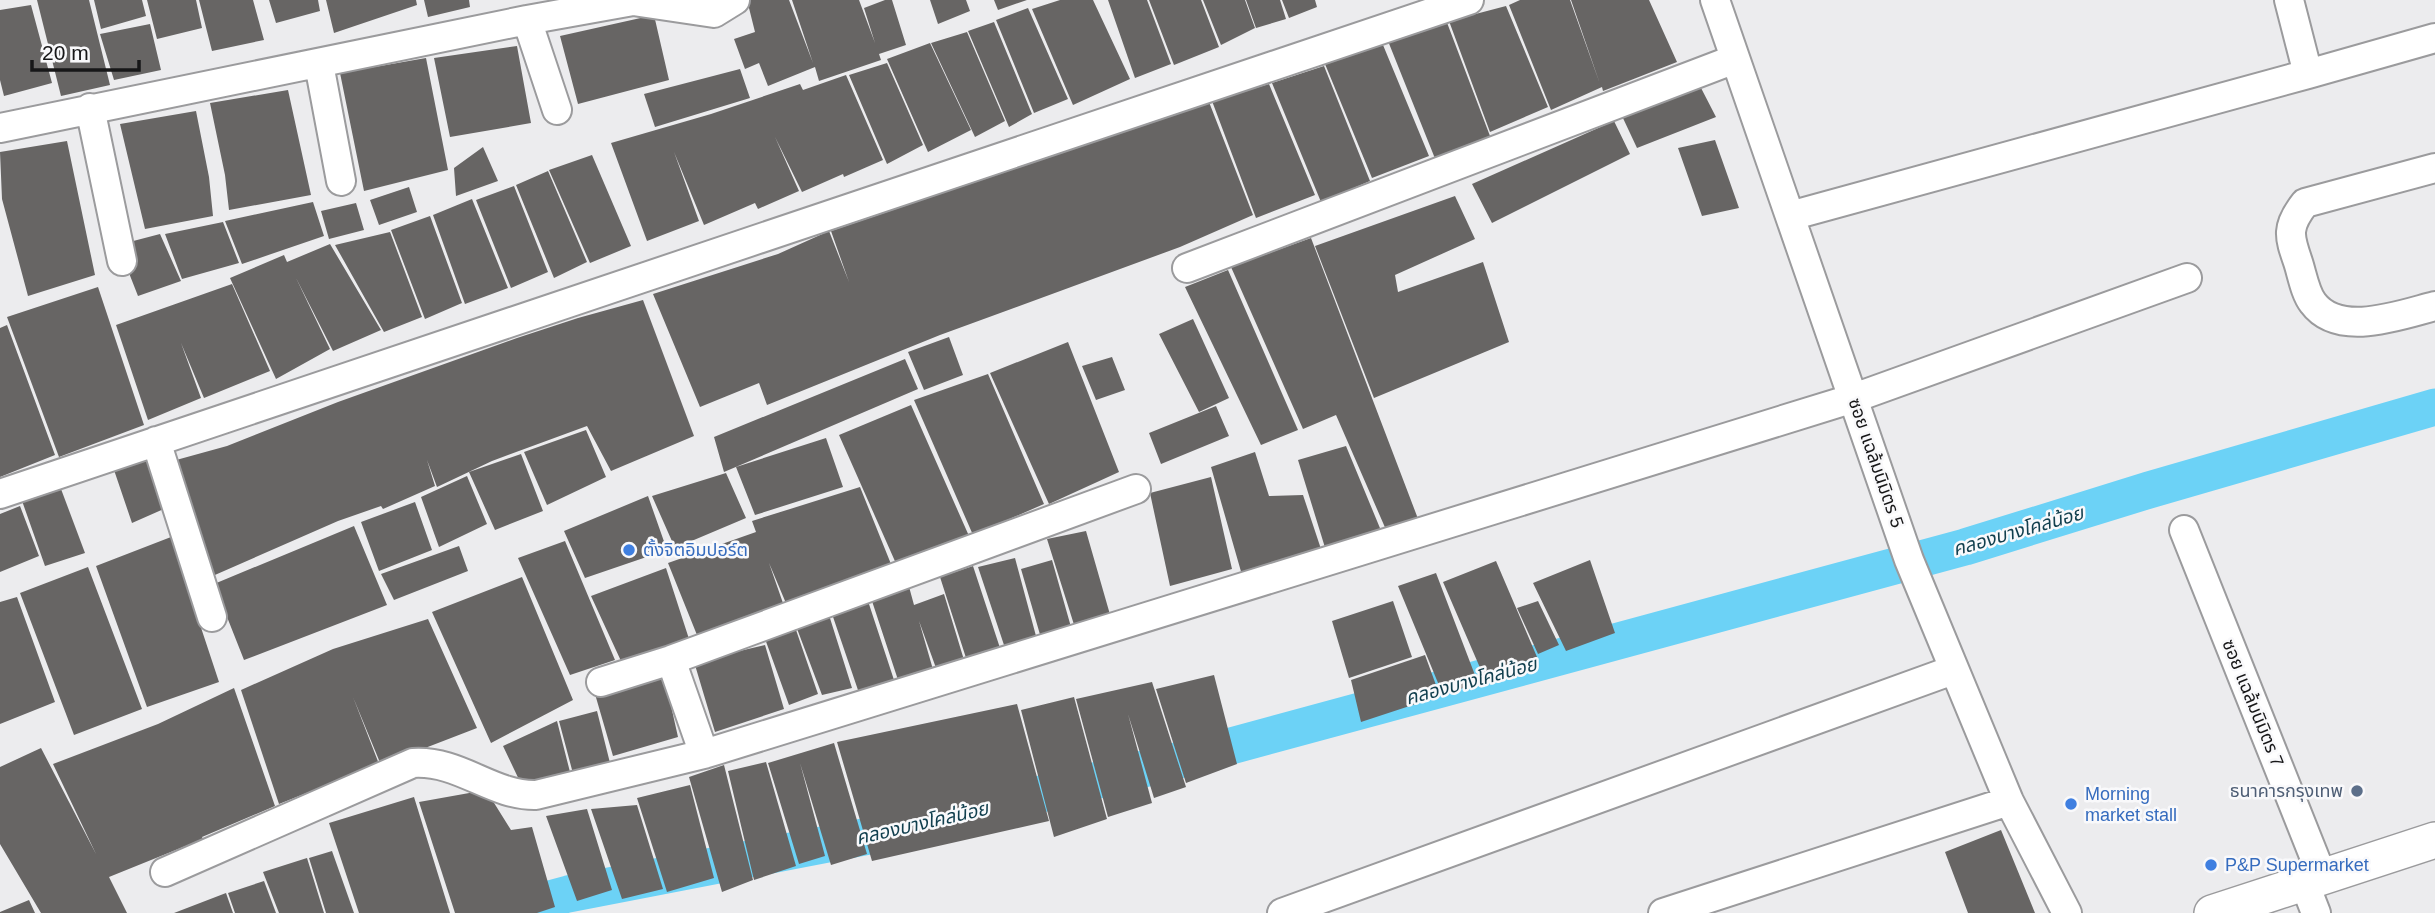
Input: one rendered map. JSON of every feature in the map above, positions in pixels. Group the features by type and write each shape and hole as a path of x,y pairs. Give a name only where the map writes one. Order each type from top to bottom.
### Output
{"street":[{"path":"0,128 527,20 633,1 714,13 735,0"},
{"path":"0,494 1469,0"},
{"name":"ซอย แฉล้มนิมิตร 5","path":"1715,0 1914,571 2009,801 2067,913"},
{"path":"2289,0 2308,74"},
{"path":"527,20 557,110"},
{"path":"1790,216 2435,37"},
{"path":"1187,268 1735,59"},
{"path":"318,64 341,181"},
{"path":"90,108 122,261"},
{"path":"2435,168 2305,203 2295,215 2289,235 2312,302 2328,316 2346,321 2375,321 2435,306"},
{"path":"165,872 413,763 446,765 514,794 527,795 704,754 1854,398 2188,278"},
{"path":"156,441 212,617"},
{"path":"601,682 671,660 1136,489"},
{"name":"ซอย แฉล้มนิมิตร 7","path":"2184,530 2314,890"},
{"path":"671,660 704,754"},
{"path":"1282,913 1954,670"},
{"path":"1662,913 2009,801"},
{"path":"2212,913 2314,890 2435,840"}],"building":[{"path":"37,0 89,0 110,85 61,96"},
{"path":"94,0 142,0 146,16 101,29"},
{"path":"147,0 196,0 202,28 157,39"},
{"path":"199,0 253,0 264,40 212,51"},
{"path":"269,0 318,0 320,11 276,23"},
{"path":"326,0 416,0 417,5 334,33"},
{"path":"424,0 469,0 470,7 428,17"},
{"path":"747,0 789,0 813,63 792,0 859,0 875,43 864,8 892,0 906,45 879,54 881,60 819,81 815,67 768,86 759,63 745,69 734,39 755,32"},
{"path":"930,0 966,0 970,11 938,24"},
{"path":"994,0 1027,0 998,10"},
{"path":"1060,0 1093,0 1130,79 1073,105 1032,9"},
{"path":"1108,0 1147,0 1171,64 1135,78"},
{"path":"1149,0 1201,0 1219,47 1174,65"},
{"path":"1203,0 1245,0 1255,28 1221,45"},
{"path":"1246,0 1280,0 1286,19 1256,28"},
{"path":"1282,0 1315,0 1317,7 1289,18"},
{"path":"1520,0 1570,0 1600,84 1571,0 1649,0 1677,62 1603,91 1602,87 1551,110 1509,5"},
{"path":"31,5 52,83 4,96 0,80 0,10"},
{"path":"1506,6 1548,107 1490,132 1449,21"},
{"path":"1028,8 1068,99 1034,113 996,20"},
{"path":"654,15 669,80 578,104 560,36"},
{"path":"1446,20 1490,136 1436,161 1388,41"},
{"path":"994,22 1032,114 1009,127 968,31"},
{"path":"150,24 161,70 114,80 100,34"},
{"path":"967,32 1005,121 975,137 931,43"},
{"path":"930,43 971,130 928,152 887,59"},
{"path":"1383,45 1429,156 1372,178 1325,64"},
{"path":"517,46 531,123 450,137 434,58"},
{"path":"426,58 448,170 364,191 340,73"},
{"path":"887,63 923,145 887,164 849,75"},
{"path":"1324,66 1370,181 1321,202 1272,83"},
{"path":"740,69 750,98 655,127 644,94"},
{"path":"846,75 883,160 802,192 775,137 799,191 758,209 755,203 704,225 674,152 699,221 647,241 611,143 711,114 800,84 803,90"},
{"path":"1269,84 1315,195 1256,218 1212,101"},
{"path":"1700,86 1716,117 1637,148 1622,116"},
{"path":"288,90 311,195 229,210 225,175 210,103"},
{"path":"1209,102 1253,215 1180,247 940,335 767,405 759,383 700,407 653,294 778,254 829,231 849,282 831,231"},
{"path":"196,111 209,177 213,216 145,229 120,124"},
{"path":"1614,121 1630,154 1492,223 1472,184"},
{"path":"1715,140 1739,208 1702,216 1678,148"},
{"path":"67,141 95,275 28,296 2,199 0,152"},
{"path":"483,147 498,181 456,196 454,168"},
{"path":"592,155 631,246 590,263 549,170"},
{"path":"548,171 587,262 554,278 516,185"},
{"path":"514,186 548,272 511,288 476,200"},
{"path":"409,187 417,212 379,225 370,200"},
{"path":"1455,196 1475,239 1395,275 1398,292 1483,262 1509,342 1374,398 1315,246"},
{"path":"472,199 508,288 465,304 433,215"},
{"path":"313,202 324,236 242,264 225,221"},
{"path":"356,203 364,230 329,239 321,211"},
{"path":"430,216 462,303 425,319 391,230"},
{"path":"223,222 239,263 182,279 165,234"},
{"path":"390,232 422,317 384,332 335,245"},
{"path":"160,234 181,281 138,296 118,245"},
{"path":"1311,238 1420,524 1387,532 1336,415 1303,429 1231,267"},
{"path":"330,244 381,330 333,351 296,278 330,349 276,379 230,278 284,255 287,262"},
{"path":"1228,270 1298,430 1261,445 1185,287"},
{"path":"232,284 270,371 204,398 181,343 201,398 148,420 116,325"},
{"path":"98,287 144,425 59,457 7,317"},
{"path":"643,300 694,436 611,471 587,426 492,461 437,487 427,460 435,486 383,509 381,506 338,521 208,578 169,462 227,446 338,402 517,338"},
{"path":"1193,319 1229,398 1199,412 1159,334"},
{"path":"7,325 55,455 0,477 0,328"},
{"path":"949,337 963,375 924,390 908,352"},
{"path":"1068,342 1119,472 1049,504 990,373"},
{"path":"1112,357 1125,390 1096,400 1082,366"},
{"path":"905,359 918,389 724,472 714,437"},
{"path":"988,374 1044,504 973,535 914,400"},
{"path":"911,405 969,536 898,568 839,435"},
{"path":"1216,406 1229,436 1161,464 1149,433"},
{"path":"586,430 606,477 547,505 524,452"},
{"path":"826,438 843,487 755,515 736,467"},
{"path":"1346,446 1382,533 1327,554 1298,460"},
{"path":"1255,452 1269,496 1303,495 1323,555 1242,575 1211,467"},
{"path":"521,454 543,511 495,530 469,472"},
{"path":"149,460 166,508 132,523 114,470"},
{"path":"726,473 746,518 675,548 652,496"},
{"path":"467,476 487,524 439,547 421,497"},
{"path":"1211,477 1232,569 1170,586 1150,493"},
{"path":"860,487 893,569 788,608 769,563 784,606 699,640 668,563 756,532 752,521"},
{"path":"61,489 85,553 45,566 21,498"},
{"path":"648,496 667,550 585,578 564,531"},
{"path":"415,502 432,550 379,571 361,522"},
{"path":"20,506 39,556 0,572 0,514"},
{"path":"354,526 387,605 244,660 214,584"},
{"path":"1086,531 1111,618 1076,631 1047,539"},
{"path":"171,537 219,682 147,707 96,566"},
{"path":"565,541 615,660 570,675 518,558"},
{"path":"459,546 468,571 394,600 381,574"},
{"path":"1015,558 1036,636 1005,648 978,567"},
{"path":"1052,560 1071,627 1041,638 1021,569"},
{"path":"1590,560 1615,633 1566,651 1533,583"},
{"path":"1496,561 1537,657 1484,677 1443,582"},
{"path":"973,566 1000,648 967,661 940,577"},
{"path":"88,567 142,709 74,735 20,593"},
{"path":"666,568 690,642 627,674 591,596"},
{"path":"1436,573 1478,683 1443,695 1398,586"},
{"path":"522,577 573,700 491,743 432,612"},
{"path":"908,583 914,605 944,594 964,660 936,668 919,621 934,673 900,686 870,595"},
{"path":"17,597 55,702 0,724 0,602"},
{"path":"867,598 894,680 859,693 831,611"},
{"path":"1393,601 1412,657 1349,678 1332,621"},
{"path":"1538,601 1559,645 1538,654 1517,608"},
{"path":"829,615 852,688 822,695 796,626"},
{"path":"428,619 477,728 381,765 353,697 379,764 279,804 241,690 333,649"},
{"path":"795,627 818,694 789,705 764,636"},
{"path":"765,645 784,709 715,732 695,665"},
{"path":"1425,655 1440,696 1361,722 1351,680"},
{"path":"663,670 678,737 613,756 595,694"},
{"path":"1214,675 1237,764 1186,783 1156,689"},
{"path":"1152,682 1186,787 1154,798 1128,714 1152,803 1108,817 1076,699"},
{"path":"234,688 275,806 109,877 127,913 41,913 0,844 0,767 41,748 96,854 53,764 158,724"},
{"path":"1074,697 1107,819 1054,837 1021,710"},
{"path":"1017,704 1049,821 872,861 837,742"},
{"path":"597,711 612,771 575,781 559,721"},
{"path":"557,721 570,772 523,788 503,746"},
{"path":"834,743 867,854 831,865 800,763 825,856 799,864 768,763"},
{"path":"766,762 796,866 754,880 728,771"},
{"path":"724,765 753,880 722,892 689,777"},
{"path":"690,785 714,878 667,892 637,798"},
{"path":"486,790 511,830 532,827 555,907 537,913 455,913 419,802"},
{"path":"414,797 450,913 359,913 329,823"},
{"path":"637,805 663,889 622,899 591,809"},
{"path":"587,809 612,890 577,901 546,816"},
{"path":"2001,830 2035,913 1968,913 1945,852"},
{"path":"332,851 354,913 326,913 309,858"},
{"path":"307,858 324,913 279,913 263,872"},
{"path":"264,881 276,913 235,913 228,893"},
{"path":"226,893 233,913 174,913"},
{"path":"29,900 35,913 0,913 0,912"}],"waterway":[{"name":"คลองบางโคล่น้อย","path":"992,806 1172,762 1965,547 2149,490 2435,407"},
{"name":"คลองบางโคล่น้อย","path":"497,913 568,894 912,826"}],"place":[{"name":"ตั้งจิตอิมปอร์ต","path":"629,550"},
{"name":"ธนาคารกรุงเทพ","path":"2357,791"},
{"name":"Morning market stall","path":"2071,804"},
{"name":"P&P Supermarket","path":"2211,865"}]}
